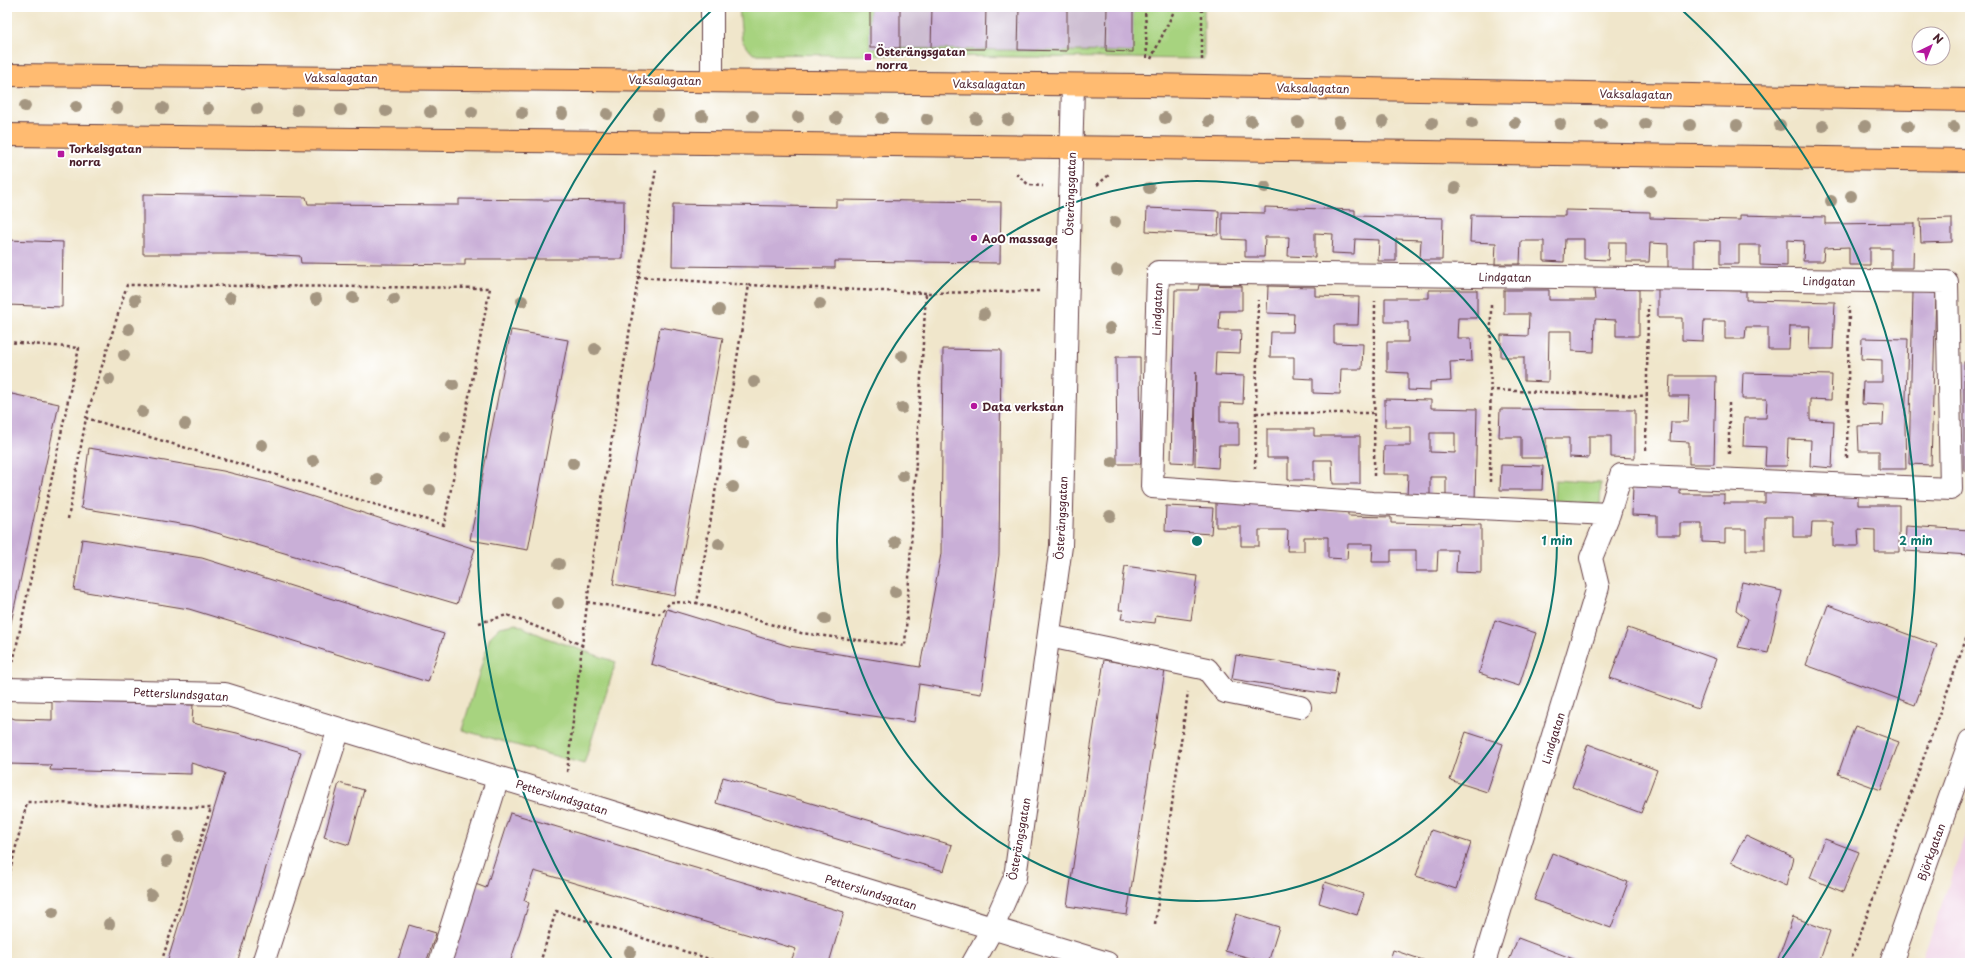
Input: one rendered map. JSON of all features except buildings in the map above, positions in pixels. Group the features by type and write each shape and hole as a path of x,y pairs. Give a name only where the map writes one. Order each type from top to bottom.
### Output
{"main road":[{"name":"Vaksalagatan","path":"7,75 1073,84 1970,100"},
{"path":"7,135 1153,148 1970,160"}],"street":[{"path":"712,7 712,81"},
{"name":"Österängsgatan","path":"973,963 992,928 1015,877 1061,546 1073,84"},
{"name":"Lindgatan","path":"1484,963 1598,587 1591,558 1609,514 1621,476 1951,489 1947,282 1158,272 1152,487 1373,503 1609,514"},
{"path":"1048,636 1207,669 1225,692 1300,707"},
{"name":"Petterslundsgatan","path":"7,689 225,694 1107,963"},
{"path":"264,963 339,729"},
{"name":"Björkgatan","path":"1891,963 1970,741"},
{"path":"440,963 498,778"}],"path":[{"path":"1145,7 1147,66 1176,7"},
{"path":"1202,7 1202,67"},
{"path":"564,798 593,554 656,169 648,169"},
{"path":"1255,494 1259,273"},
{"path":"1373,503 1375,275"},
{"path":"1490,509 1491,276"},
{"path":"638,277 749,285 926,293 1068,291"},
{"path":"1646,477 1648,278"},
{"path":"1846,485 1849,281"},
{"path":"68,519 86,418 127,285 490,288 444,525 86,418"},
{"path":"698,603 749,285"},
{"path":"587,602 659,614 671,602 698,603 801,633 905,646 926,293"},
{"path":"7,342 79,348 12,665"},
{"path":"1490,390 1647,396"},
{"path":"1728,480 1729,402"},
{"path":"1256,413 1374,413"},
{"path":"479,623 507,615 582,645"},
{"path":"1850,963 1970,628"},
{"path":"1155,924 1192,666"},
{"path":"7,883 27,802 211,808 161,963"},
{"path":"540,963 556,911 722,963"}],"shaded area":[{"path":"870,7 1133,7 1133,52 870,48"},
{"path":"1970,824 1970,963 1921,963"}],"green space":[{"path":"739,7 870,7 870,48 1132,52 1133,7 1204,7 1204,59 753,54 742,41"},
{"path":"1555,480 1601,483 1600,505 1554,502"},
{"path":"516,624 547,638 616,662 584,764 462,730 490,637 500,627"}],"place":[{"name":"Österängsgatan norra","path":"868,57"},
{"name":"Torkelsgatan norra","path":"61,154"},
{"name":"AoO massage","path":"974,238"},
{"name":"Data verkstan","path":"974,406"}]}
